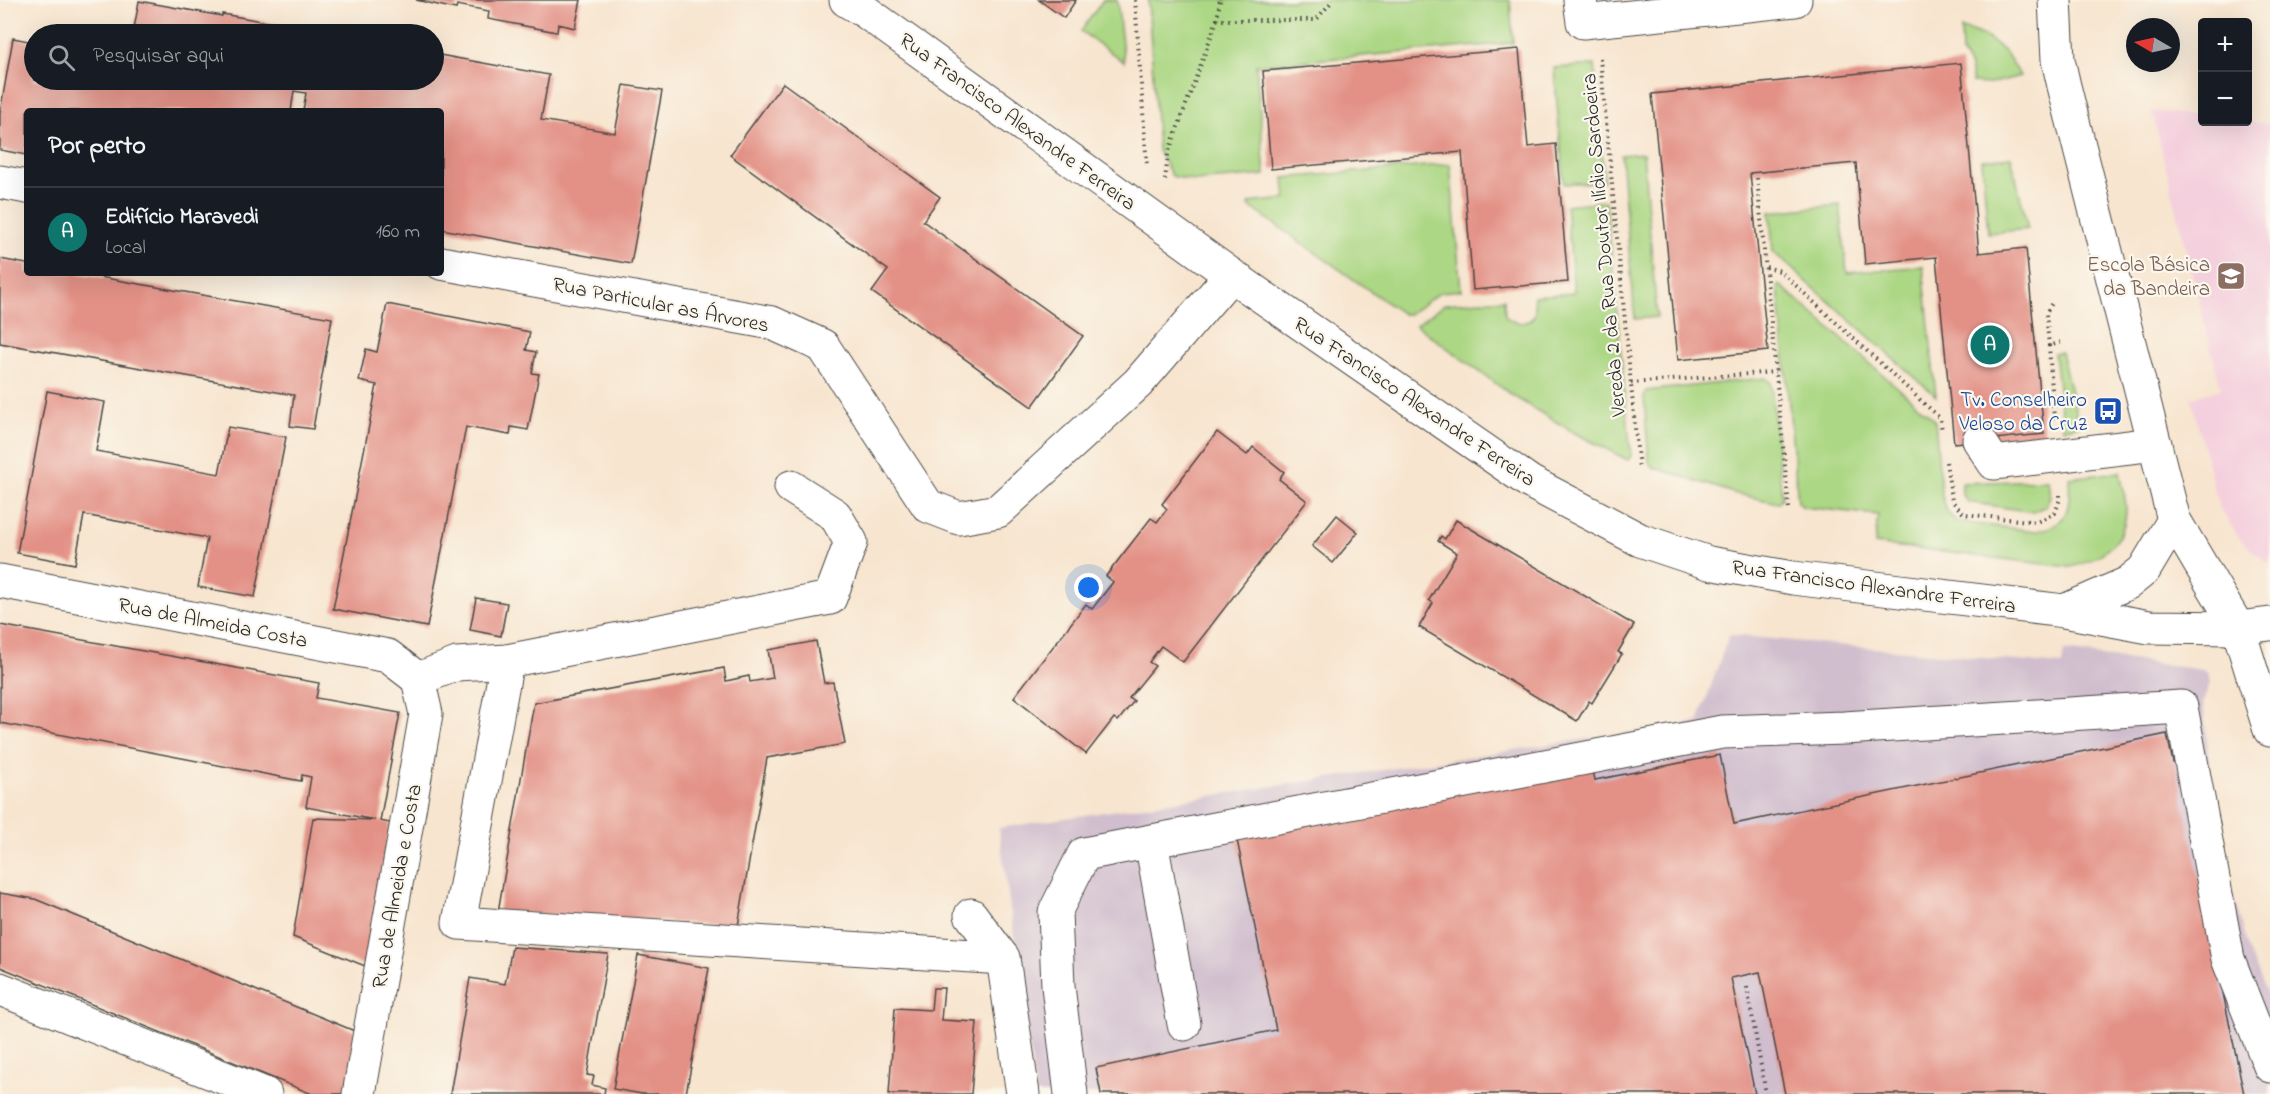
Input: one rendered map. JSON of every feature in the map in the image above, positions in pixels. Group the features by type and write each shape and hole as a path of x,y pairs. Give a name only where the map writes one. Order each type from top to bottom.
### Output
{"street":[{"name":"Rua Francisco Alexandre Ferreira","path":"846,0 1231,275 1530,482 1640,540 1709,563 1793,578 2064,611 2149,627 2238,628"},
{"path":"1581,11 1795,0"},
{"path":"2055,0 2058,60 2064,87 2174,520 2238,628 2270,730"},
{"path":"0,182 24,186"},
{"name":"Rua Particular as Árvores","path":"444,264 772,323 823,346 928,506 959,518 998,511 1138,383 1231,275"},
{"path":"1979,440 1994,463 2155,444"},
{"path":"418,679 457,664 507,661 830,598 851,542 835,515 791,487"},
{"path":"2064,611 2128,583 2144,570 2174,520"},
{"name":"Rua de Almeida Costa","path":"0,581 388,656 418,679"},
{"path":"2238,628 2270,624"},
{"path":"2238,628 2270,637"},
{"path":"507,661 459,923 1003,958"},
{"name":"Rua de Almeida e Costa","path":"360,1094 426,714 418,679"},
{"path":"1071,1094 1058,986 1055,912 1084,854 1722,732 1844,728 2181,707 2228,959 2270,1066"},
{"path":"1151,841 1184,1024"},
{"path":"971,915 1003,958 1023,1094"},
{"path":"0,989 265,1094"}],"path":[{"path":"1135,0 1148,176"},
{"path":"1165,180 1168,154 1217,20 1220,0"},
{"path":"1217,20 1316,20 1333,0"},
{"name":"Vereda 2 da Rua Doutor Ilídio Sardoeira","path":"1581,11 1600,57 1639,469"},
{"path":"1757,178 1789,508"},
{"path":"1766,267 1780,272 1940,418 1944,442"},
{"path":"1945,453 1952,501 1964,514 2037,522 2055,513 2060,499 2046,313 2052,303"},
{"path":"2049,346 2062,342"},
{"path":"1631,383 1776,372"},
{"path":"1747,987 1766,1094"}],"shaded area":[{"name":"Escola Básica da Bandeira","path":"2152,111 2198,116 2198,126 2252,126 2252,122 2270,124 2270,564 2240,539 2219,507 2191,398 2221,389"},
{"path":"1729,635 2062,665 2064,651 2203,670 2208,674 2210,683 2203,702 2213,802 2224,858 2247,948 2270,999 2270,1094 1036,1094 999,828 1698,722"}],"green space":[{"path":"1103,0 1117,0 1124,62 1081,31"},
{"path":"1148,0 1510,0 1513,43 1256,65 1265,175 1195,181 1172,176 1158,151"},
{"path":"1961,29 1989,39 2004,51 2020,76 1990,84 1973,83 1970,67 1962,54"},
{"path":"1595,65 1604,181 1564,184 1554,68"},
{"path":"1643,153 1657,317 1635,319 1621,155"},
{"path":"2011,157 2028,229 1988,233 1982,160"},
{"path":"1450,164 1461,290 1441,292 1409,314 1403,314 1249,206 1250,203 1286,199 1284,178"},
{"path":"1606,201 1631,456 1628,460 1575,433 1513,396 1416,325 1445,304 1504,299 1505,316 1522,323 1533,317 1534,296 1574,293 1566,205"},
{"path":"1840,205 1847,273 1923,266 1936,396 1773,252 1770,212"},
{"path":"1780,285 1935,420 1941,492 1947,512 1957,522 2036,531 2047,528 2055,525 2066,514 2069,478 2120,472 2126,510 2125,521 2116,541 2100,555 2070,567 1875,544 1878,515 1803,507 1798,502 1778,286"},
{"path":"2061,352 2079,425 2063,429 2054,353"},
{"path":"1766,378 1771,383 1782,498 1778,503 1737,494 1653,467 1649,462 1644,397 1646,391"},
{"path":"2048,480 2050,496 2046,506 2033,512 1968,502 1962,494 1962,483"}],"building":[{"path":"416,0 581,0 575,28 558,24 557,32 488,19 489,11 457,5 456,9"},
{"path":"1039,0 1076,0 1064,18"},
{"path":"139,1 278,24 135,24"},
{"path":"13,38 24,40 24,90 444,90 444,56 549,75 541,120 615,133 624,85 662,91 631,264 444,230 444,108 304,108 306,93 294,91 291,108 24,108 24,154 0,150 0,113"},
{"path":"1519,49 1528,147 1556,144 1568,282 1473,290 1462,152 1271,169 1263,71"},
{"path":"1961,63 1979,253 2026,248 2044,434 1954,443 1936,257 1865,264 1856,163 1750,173 1768,351 1678,360 1652,94"},
{"path":"783,83 940,197 923,221 1083,336 1032,407 872,292 888,270 730,155"},
{"path":"0,259 24,263 24,276 94,276 332,318 313,429 290,426 294,395 0,343"},
{"path":"387,304 530,332 526,350 536,352 532,373 539,374 528,430 511,427 510,435 466,427 427,627 333,609 377,385 359,381 366,349 377,352"},
{"path":"47,391 105,402 96,451 219,474 228,427 286,437 255,597 198,587 207,538 84,515 75,564 17,553"},
{"path":"1217,432 1247,455 1253,447 1284,472 1279,479 1307,501 1183,662 1161,646 1149,662 1155,666 1129,698 1134,701 1118,721 1114,718 1086,754 1014,697 1086,604 1092,609 1113,582 1106,576 1151,518 1157,522 1167,509 1162,504"},
{"path":"1337,515 1358,532 1333,563 1312,546"},
{"path":"1456,520 1634,625 1618,652 1622,654 1592,703 1589,701 1577,721 1419,627 1433,603 1429,600 1457,553 1438,541 1441,536 1445,539"},
{"path":"476,598 507,603 501,636 470,630"},
{"path":"0,625 319,683 316,698 400,713 380,821 390,823 365,966 293,937 313,818 375,820 306,807 311,777 302,775 301,781 0,723"},
{"path":"816,641 824,683 833,682 845,744 767,758 738,926 498,912 534,703 724,668 726,681 749,676 750,682 773,678 768,650"},
{"path":"2167,734 2173,763 2175,762 2244,1094 1785,1094 1760,972 1731,978 1755,1094 1101,1094 1096,1068 1276,1030 1236,835 1591,761 1595,780 1720,755 1734,824"},
{"path":"0,893 35,899 357,1032 348,1094 312,1094 0,967"},
{"path":"512,947 608,954 587,1075 594,1076 592,1085 605,1088 604,1094 450,1094 470,978 505,984"},
{"path":"638,955 709,968 686,1094 642,1094 613,1089"},
{"path":"933,988 944,988 941,1020 977,1022 971,1094 889,1094 895,1008 931,1010"}],"place":[{"name":"Escola Básica da Bandeira","path":"2231,276"},
{"name":"Edifício Maravedi","path":"1990,345"},
{"name":"Tv. Conselheiro Veloso da Cruz","path":"2108,411"}]}
